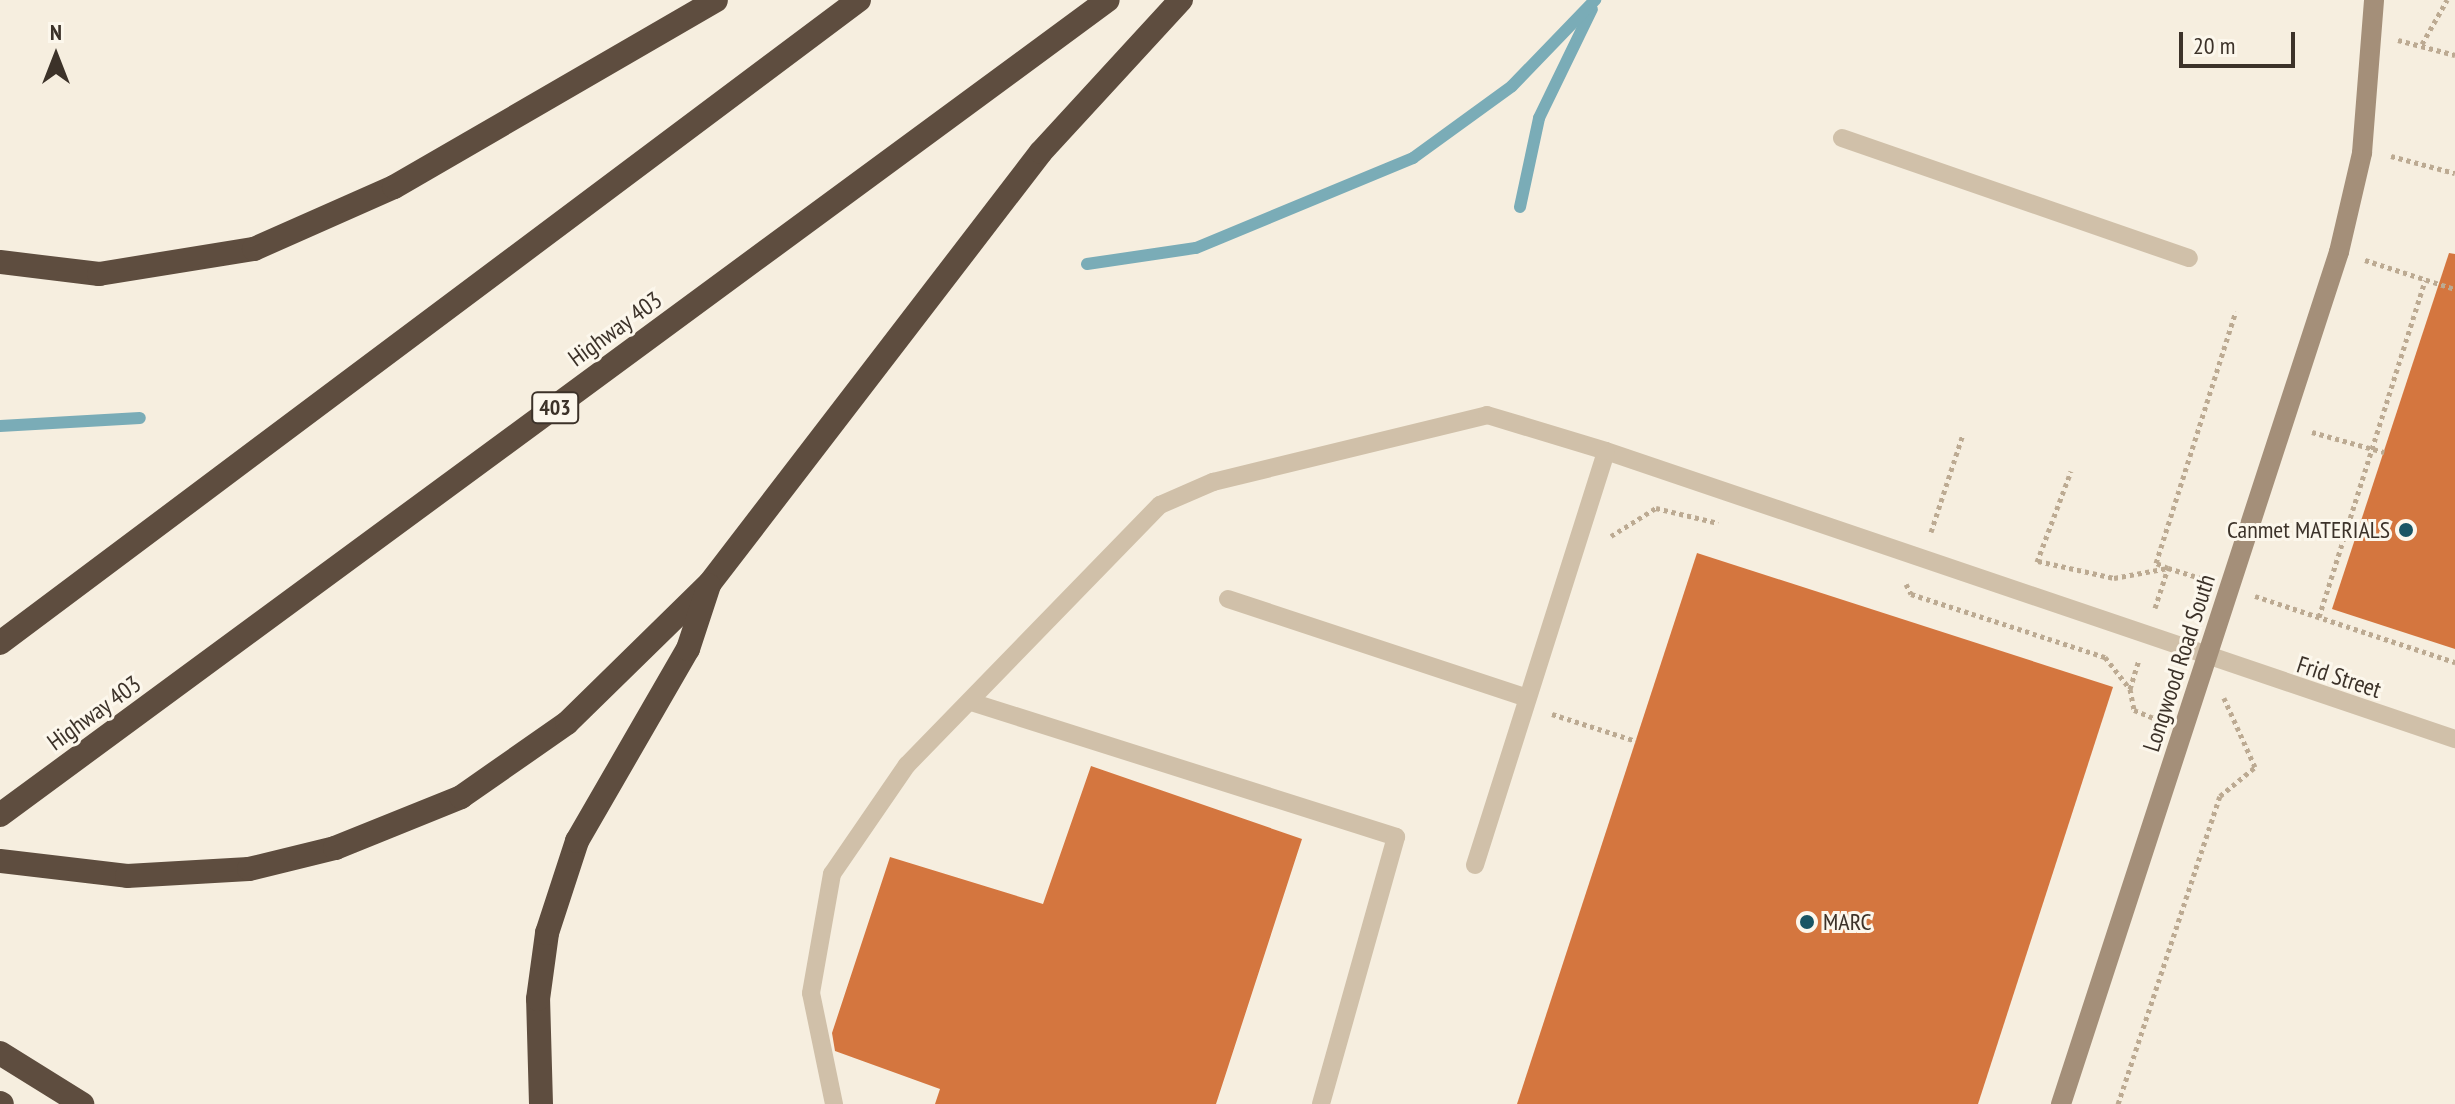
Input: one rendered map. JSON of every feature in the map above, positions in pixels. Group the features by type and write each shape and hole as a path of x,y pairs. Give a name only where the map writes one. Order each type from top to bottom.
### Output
{"highway":[{"path":"0,262 99,274 254,249 394,187 716,0"},
{"path":"0,643 859,0"},
{"name":"Highway 403","path":"0,815 1108,0"},
{"path":"0,861 93,875 210,875 335,848 461,797 567,723 710,583 1041,152 1181,0"},
{"path":"541,1104 538,999 547,933 577,841 688,649 710,583"},
{"path":"0,634 51,606"},
{"path":"0,1053 82,1104"}],"main road":[{"name":"Longwood Road South","path":"2061,1104 2339,252 2362,153 2374,0"}],"lane":[{"path":"1842,138 2189,258"},
{"name":"Frid Street","path":"834,1104 811,993 832,874 907,765 1160,505 1213,482 1487,415 1606,451 1921,562 2147,636 2208,660 2455,739"},
{"path":"1475,865 1606,451"},
{"path":"1228,599 1527,698"},
{"path":"971,702 1396,837 1321,1104"}],"path":[{"path":"2422,44 2447,0"},
{"path":"2372,35 2422,44 2455,55"},
{"path":"2362,153 2455,173"},
{"path":"2339,252 2455,289"},
{"path":"2319,617 2425,280"},
{"path":"2130,689 2168,568 2156,563 2236,311"},
{"path":"2284,425 2384,452"},
{"path":"1911,594 1963,434"},
{"path":"2013,627 2071,471"},
{"path":"1608,540 1620,525 1656,508 1734,528"},
{"path":"1894,580 1909,585 1911,594"},
{"path":"1911,594 2105,657 2130,689 2134,710 2185,731"},
{"path":"2118,1104 2220,796 2255,767 2208,660"}],"building":[{"name":"Canmet MATERIALS","path":"2449,253 2455,254 2455,649 2332,609"},
{"name":"MARC","path":"1697,553 2113,687 1978,1104 1517,1104"},
{"path":"1091,766 1302,839 1216,1104 935,1104 940,1089 835,1051 832,1033 890,857 1043,904"}],"waterway":[{"path":"1087,264 1196,248 1413,158 1512,86 1595,0"},
{"path":"1520,207 1539,118 1592,9"},
{"path":"0,426 140,418"}],"place":[{"name":"Canmet MATERIALS","path":"2406,530"},
{"name":"MARC","path":"1807,922"}]}
